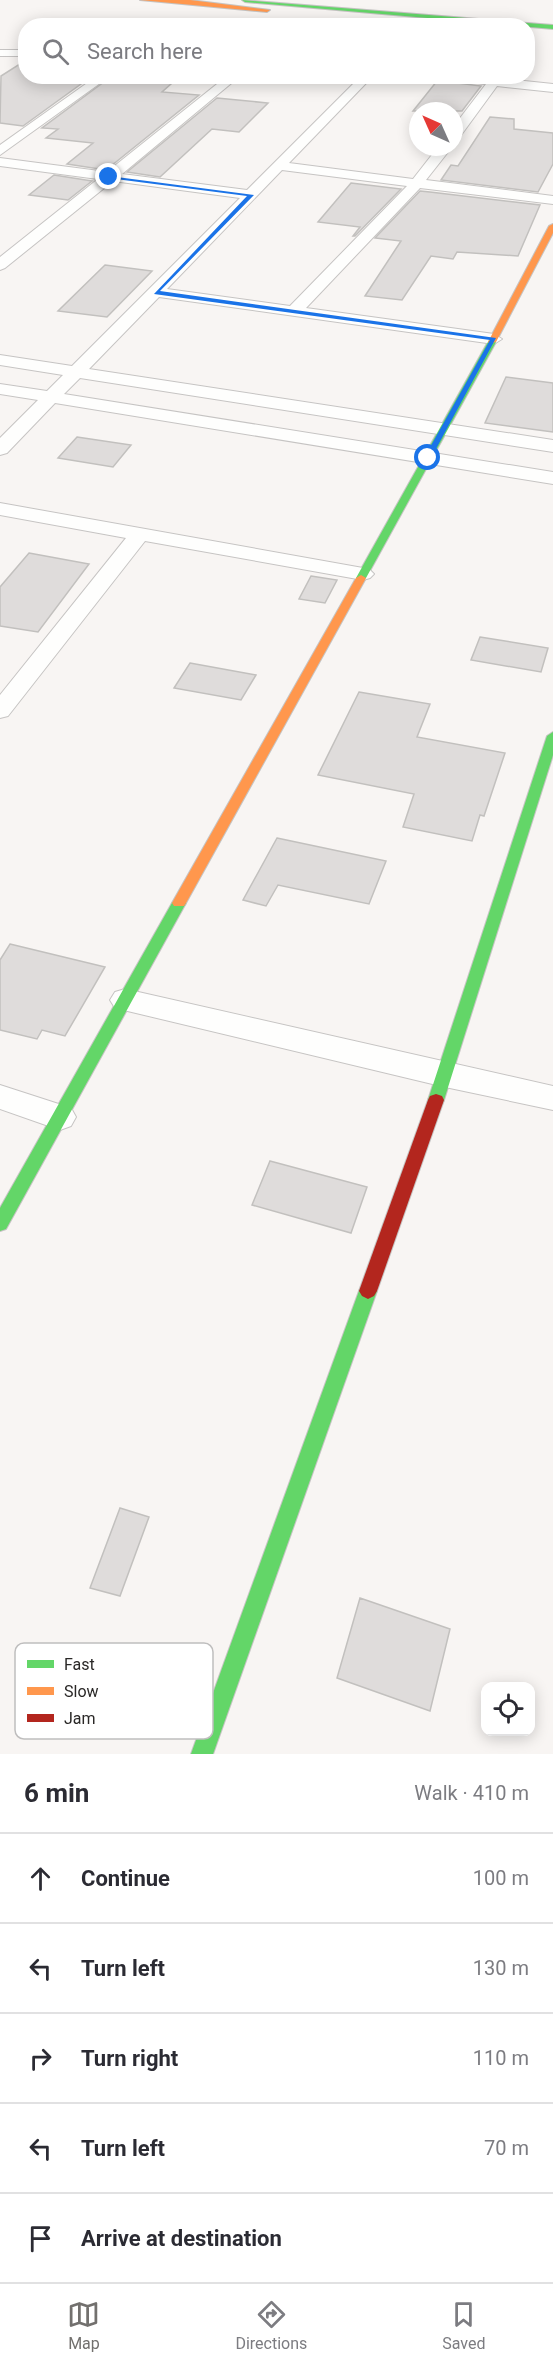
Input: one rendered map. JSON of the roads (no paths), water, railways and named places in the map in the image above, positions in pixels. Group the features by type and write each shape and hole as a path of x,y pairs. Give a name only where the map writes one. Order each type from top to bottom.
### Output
{"street":[{"path":"143,0 191,2 352,18"},
{"path":"245,0 450,18"},
{"path":"535,25 553,27"},
{"path":"535,35 553,37"},
{"path":"0,53 18,53"},
{"path":"0,61 18,54"},
{"path":"0,151 94,84"},
{"path":"0,265 225,84"},
{"path":"0,449 360,84"},
{"path":"463,123 492,84"},
{"path":"514,84 553,88"},
{"path":"294,312 417,183 438,156"},
{"path":"0,162 251,195"},
{"path":"279,166 553,200"},
{"path":"0,1224 428,458 553,227"},
{"path":"156,292 494,339"},
{"path":"0,360 553,446"},
{"path":"0,389 553,478"},
{"path":"0,509 363,574"},
{"path":"0,711 140,534"},
{"path":"213,1723 445,1076 553,736"},
{"path":"125,1000 445,1076 553,1098"},
{"path":"0,1097 60,1117"},
{"path":"202,1754 207,1739"}]}
